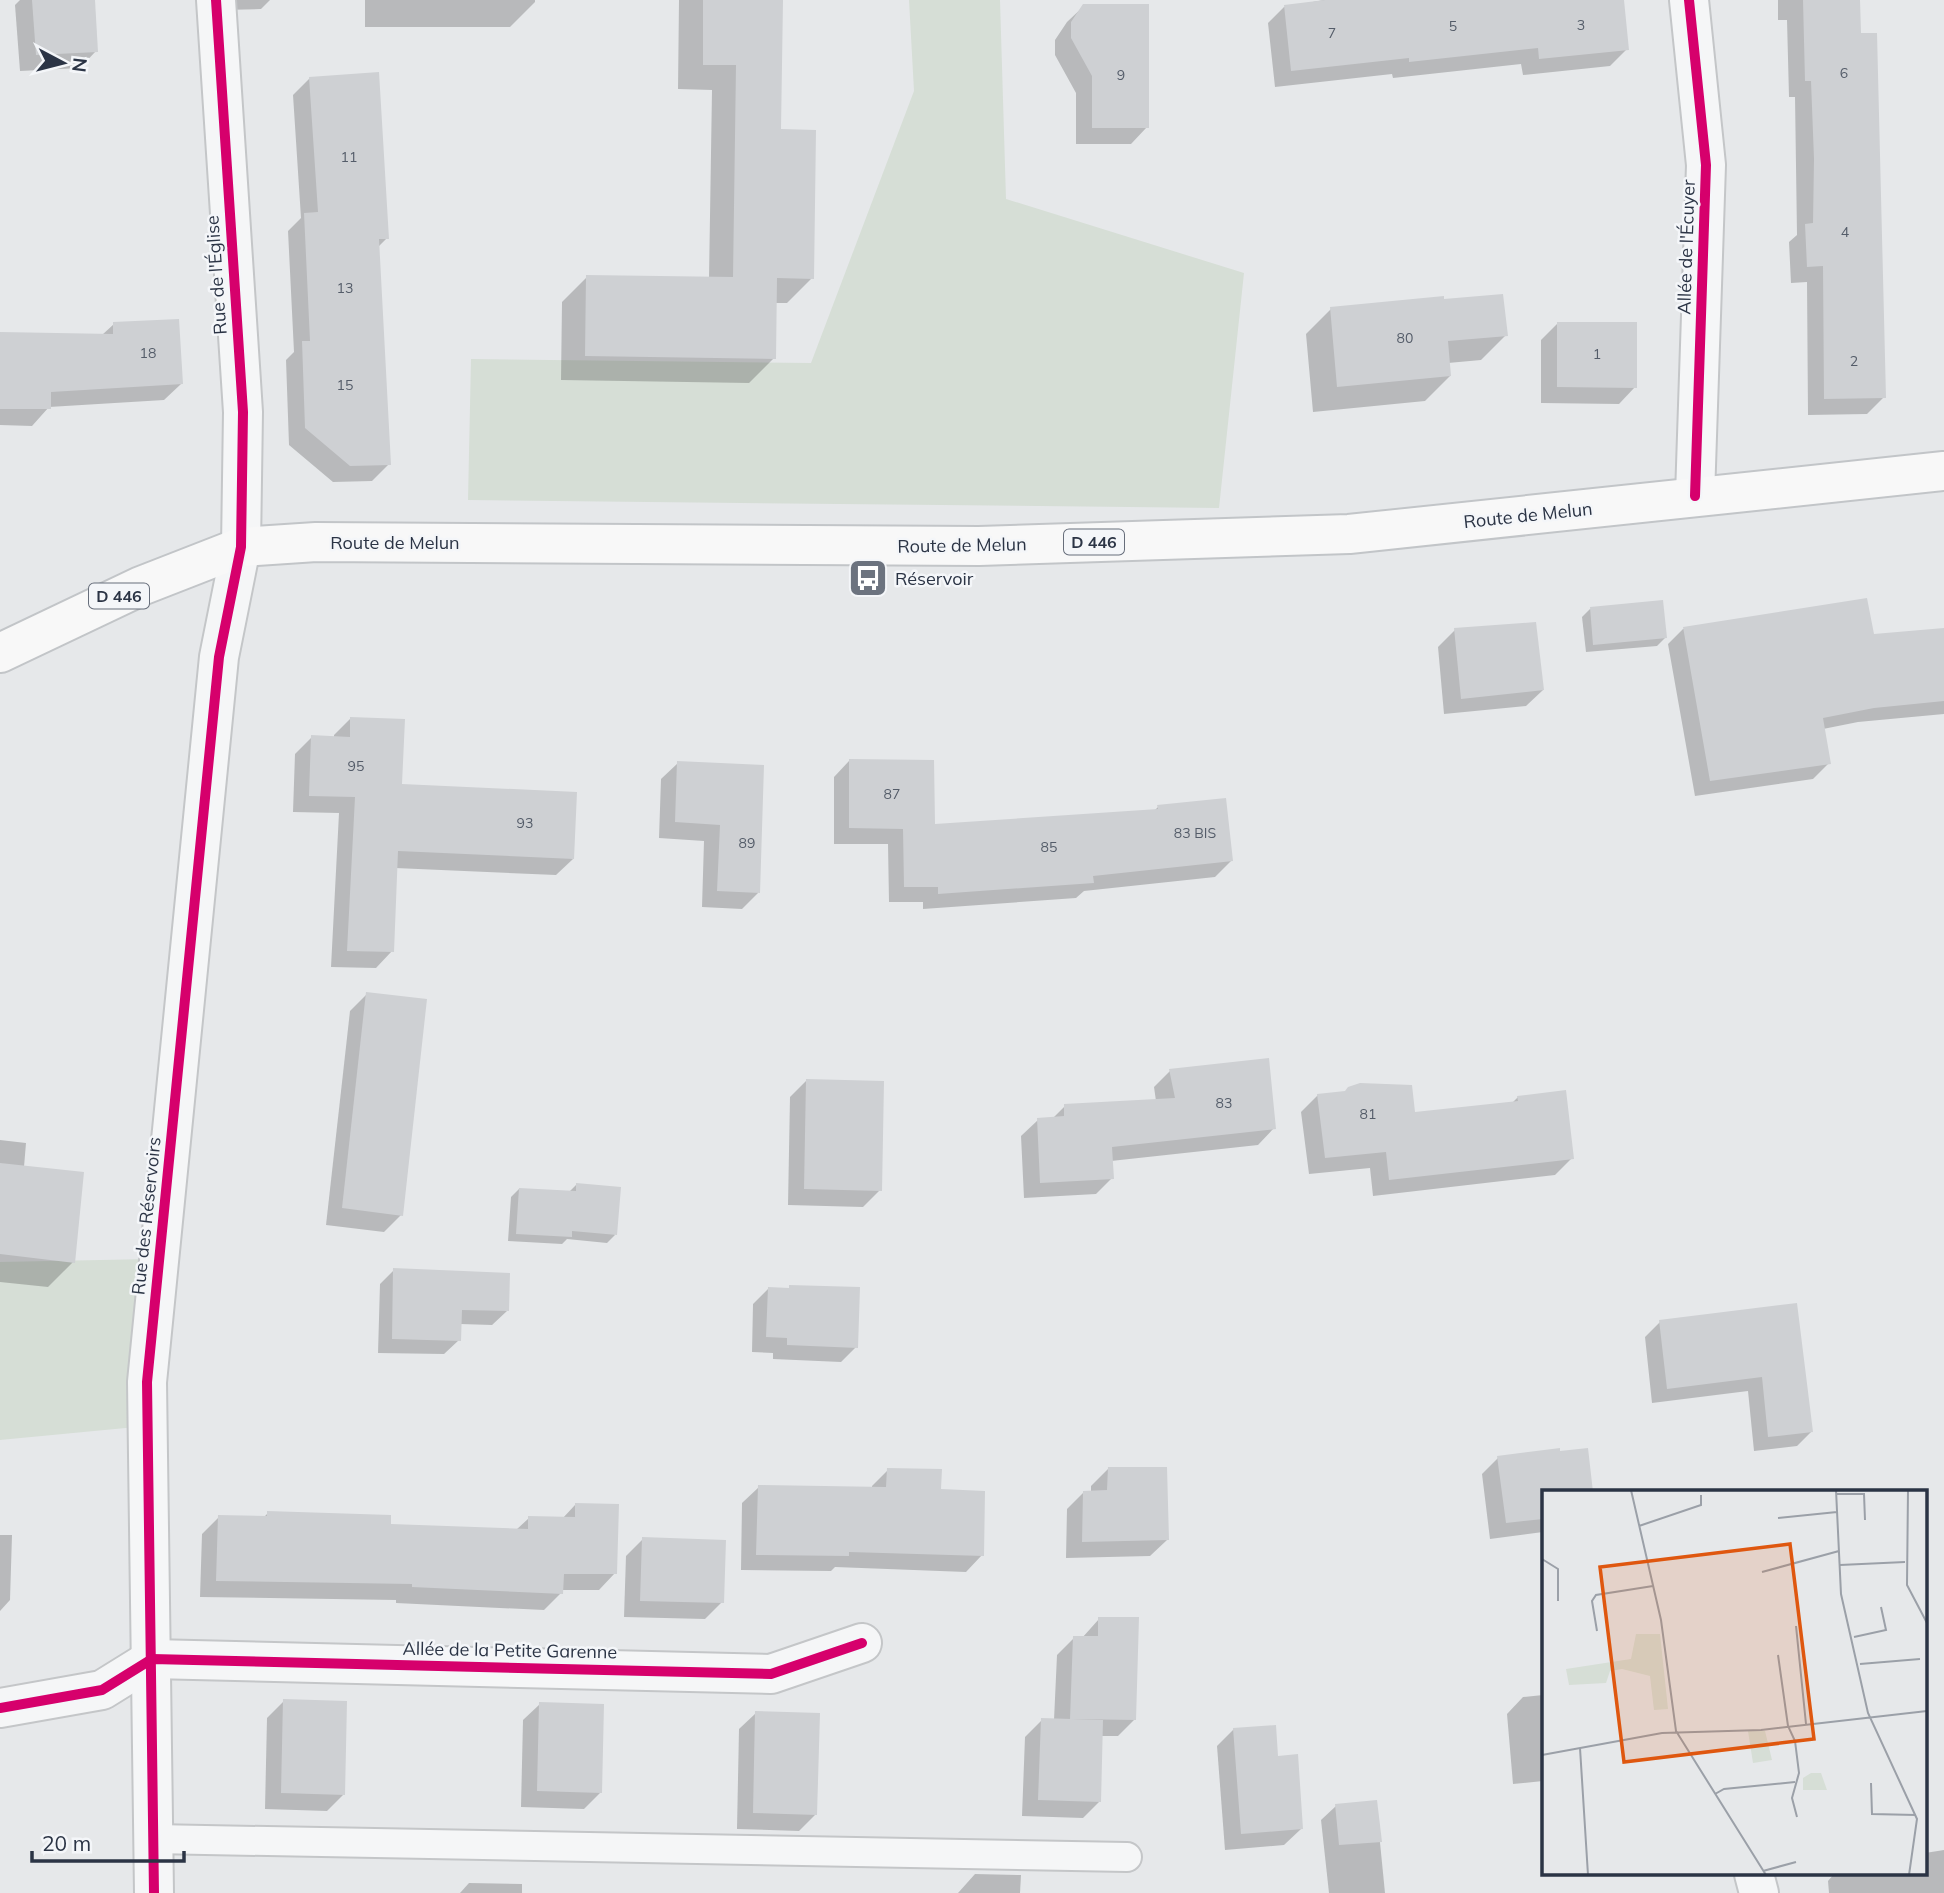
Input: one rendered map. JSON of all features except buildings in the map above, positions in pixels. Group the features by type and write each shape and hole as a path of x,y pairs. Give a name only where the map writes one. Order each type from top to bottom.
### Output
{"main road":[{"name":"Route de Melun","path":"0,653 141,586 241,547 316,542 979,546 1336,534 1944,471"}],"street":[{"name":"Rue de l'Église","path":"216,0 243,412 241,547"},
{"name":"Allée de l'Écuyer","path":"1689,0 1706,165 1695,496"},
{"name":"Rue des Réservoirs","path":"154,1893 147,1382 219,657 241,547"},
{"name":"Allée de la Petite Garenne","path":"152,1659 771,1674 862,1643"},
{"path":"0,1708 102,1690 152,1659"},
{"path":"1755,1876 1759,1893"}],"lane":[{"path":"154,1839 1127,1857"}],"shaded area":[{"path":"909,0 1000,0 1006,199 1244,273 1219,508 468,500 471,359 811,363 914,91"},
{"path":"151,1259 136,1427 0,1440 0,1262"}],"cycle path":[{"path":"154,1893 147,1382 219,657 241,547 243,412 216,0"},
{"path":"1689,0 1706,165 1695,496"},
{"path":"0,1708 102,1690 152,1659 771,1674 862,1643"}],"place":[{"name":"Réservoir","path":"868,578"}]}
